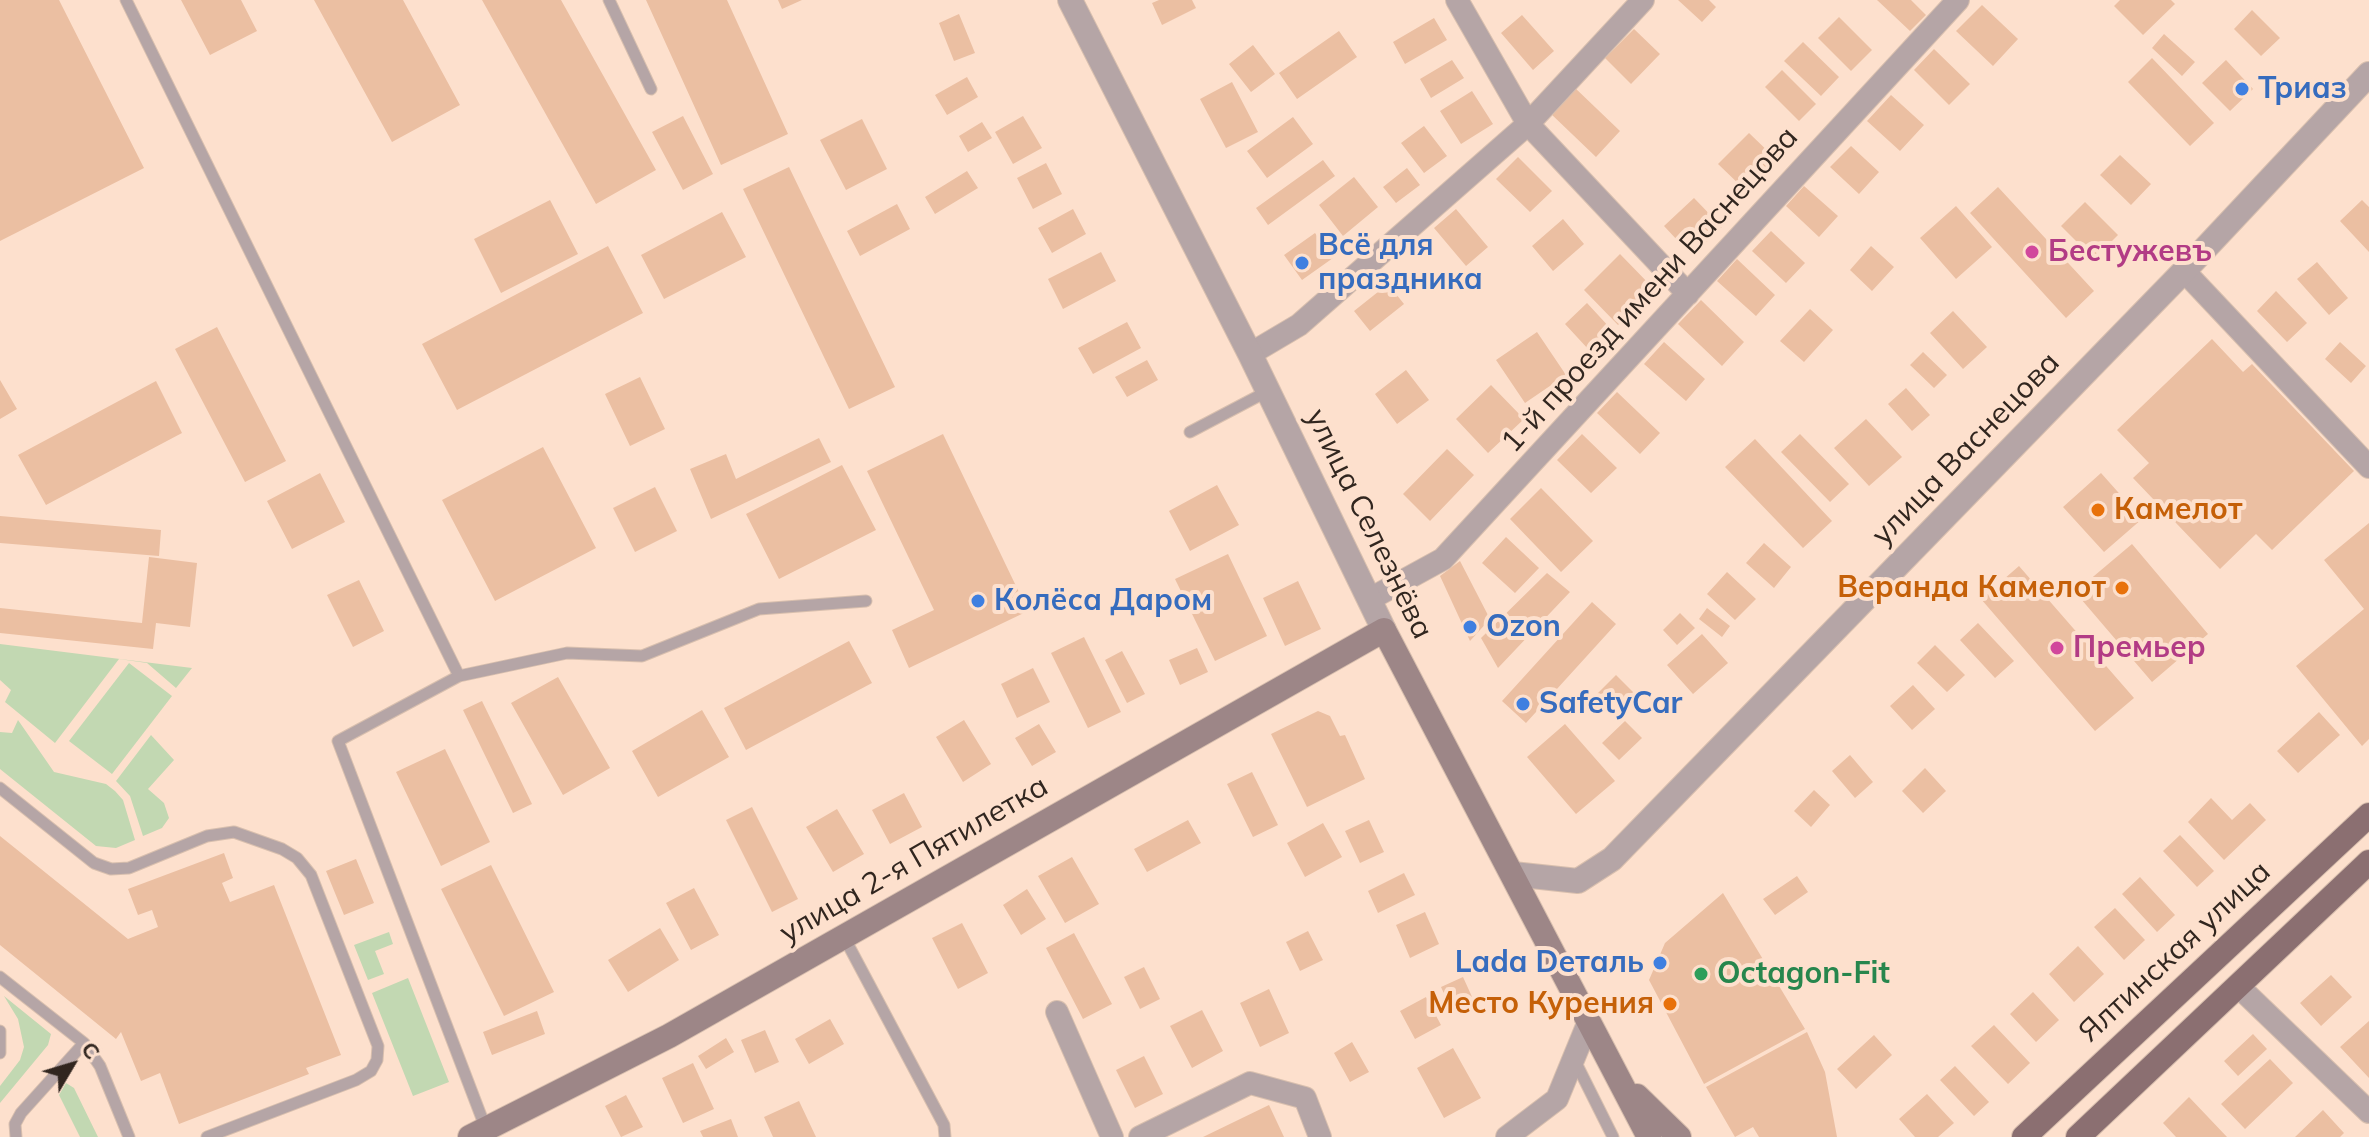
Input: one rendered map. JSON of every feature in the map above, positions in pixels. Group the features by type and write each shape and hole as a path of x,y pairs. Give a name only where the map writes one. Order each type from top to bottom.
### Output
{"main road":[{"name":"улица Селезнёва","path":"1384,630 1649,1137"},
{"name":"улица 2-я Пятилетка","path":"482,1135 669,1036 1384,630"},
{"name":"Ялтинская улица","path":"2024,1137 2369,815"},
{"path":"2078,1137 2369,862"},
{"name":"улица Селезнёва","path":"1616,1074 1666,1128 1679,1137"}],"street":[{"name":"улица Селезнёва","path":"1070,0 1250,354 1384,630"},
{"path":"1457,0 1528,124 1688,294"},
{"path":"1250,354 1299,325 1528,124 1643,0"},
{"name":"1-й проезд имени Васнецова","path":"1370,599 1443,559 1958,0"},
{"name":"улица Васнецова","path":"1513,874 1578,881 1612,859 2184,271 2369,74"},
{"path":"2184,271 2369,467"},
{"path":"2238,986 2369,1112"},
{"path":"1057,1012 1112,1137"},
{"path":"1507,1137 1557,1099 1589,1021"},
{"path":"1140,1137 1250,1083 1305,1098 1320,1137"}],"lane":[{"path":"126,0 459,676"},
{"path":"609,0 651,89"},
{"path":"1190,432 1268,391"},
{"path":"482,1135 338,741 459,676 567,653 642,656 759,609 866,601"},
{"path":"0,788 94,863 111,869 129,868 207,836 234,832 282,849 297,858 311,875 378,1046 377,1060 371,1071 356,1080 207,1137"},
{"path":"844,937 944,1125 945,1137"},
{"path":"0,977 84,1043 100,1066 129,1137"},
{"path":"0,1031 0,1053"},
{"path":"16,1137 15,1124 21,1113 84,1043"},
{"path":"1574,1058 1613,1137"}],"green space":[{"path":"0,644 192,668 176,688 147,663 119,659 55,743 5,702 11,690 0,680"},
{"path":"129,663 172,696 112,774 69,741"},
{"path":"18,720 54,772 106,784 115,791 123,800 135,840 116,848 96,846 0,769 0,732 12,733"},
{"path":"151,735 174,760 148,789 164,803 169,818 162,828 143,836 130,796 116,781"},
{"path":"389,932 393,944 375,951 384,974 368,980 354,945"},
{"path":"408,978 449,1082 413,1096 372,993"},
{"path":"4,996 51,1034 48,1045 0,1103 0,1086 20,1060 24,1047 18,1019"},
{"path":"66,1083 74,1088 98,1137 80,1137 59,1095"}],"building":[{"path":"0,0 59,0 144,168 0,241"},
{"path":"181,0 241,0 257,31 210,55"},
{"path":"314,0 403,0 460,105 392,142"},
{"path":"482,0 561,0 656,170 596,204"},
{"path":"646,0 727,0 788,134 721,165"},
{"path":"778,0 802,0 782,9"},
{"path":"1159,0 1192,0 1196,8 1162,25 1152,3"},
{"path":"1678,0 1709,0 1716,7 1702,22"},
{"path":"1877,0 1911,0 1926,15 1910,31"},
{"path":"2120,0 2171,0 2175,4 2143,35 2114,6"},
{"path":"1982,5 2018,39 1993,66 1956,31"},
{"path":"2252,10 2280,38 2261,56 2234,29"},
{"path":"959,14 975,53 954,61 939,23"},
{"path":"1522,15 1554,51 1533,70 1501,33"},
{"path":"1839,17 1872,50 1851,71 1818,38"},
{"path":"1434,18 1447,40 1405,64 1393,42"},
{"path":"1634,29 1660,54 1631,84 1605,58"},
{"path":"1339,31 1357,57 1297,99 1279,73"},
{"path":"2164,34 2195,62 2182,76 2152,48"},
{"path":"1803,42 1839,77 1821,96 1784,61"},
{"path":"1253,45 1275,74 1251,92 1229,64"},
{"path":"1934,49 1970,84 1949,105 1914,70"},
{"path":"2152,58 2214,123 2190,146 2128,82"},
{"path":"1452,60 1464,78 1431,98 1420,79"},
{"path":"2226,60 2253,89 2230,111 2202,83"},
{"path":"1782,70 1816,104 1799,121 1765,87"},
{"path":"967,77 978,97 947,115 935,95"},
{"path":"1232,82 1258,132 1226,148 1200,99"},
{"path":"1573,86 1620,131 1596,157 1549,112"},
{"path":"1472,91 1493,124 1461,144 1440,111"},
{"path":"1891,95 1924,125 1900,151 1867,121"},
{"path":"683,116 713,174 683,190 652,132"},
{"path":"1023,116 1042,148 1013,164 995,132"},
{"path":"1293,117 1313,144 1267,178 1247,151"},
{"path":"862,119 887,169 846,190 820,140"},
{"path":"982,122 992,138 968,152 959,136"},
{"path":"1424,126 1447,156 1424,173 1401,143"},
{"path":"1749,133 1775,158 1744,189 1718,164"},
{"path":"1851,146 1879,172 1859,194 1830,167"},
{"path":"2120,155 2151,184 2131,205 2100,175"},
{"path":"1518,157 1552,191 1530,212 1496,179"},
{"path":"1323,160 1335,176 1268,225 1256,208"},
{"path":"1046,163 1062,194 1033,209 1017,178"},
{"path":"789,167 895,387 849,409 743,189"},
{"path":"1407,168 1420,185 1396,203 1383,187"},
{"path":"967,171 978,188 935,214 925,197"},
{"path":"1354,177 1378,207 1343,236 1319,205"},
{"path":"1804,186 1838,216 1819,237 1786,206"},
{"name":"Бестужевъ","path":"1998,187 2094,291 2066,318 1970,213"},
{"path":"1694,198 1722,227 1692,256 1664,226"},
{"path":"550,200 578,254 501,293 474,239"},
{"path":"2362,200 2369,207 2369,252 2340,221"},
{"path":"2085,202 2118,235 2094,259 2061,226"},
{"path":"897,204 910,229 860,256 847,231"},
{"path":"1956,206 1992,247 1956,279 1920,238"},
{"path":"1073,209 1086,234 1052,253 1038,228"},
{"path":"1456,209 1488,247 1466,266 1434,228"},
{"path":"722,212 746,257 664,299 641,255"},
{"path":"1563,219 1584,244 1553,271 1532,246"},
{"path":"1771,231 1805,263 1786,283 1752,251"},
{"path":"1315,233 1333,258 1302,280 1284,255"},
{"path":"608,246 643,313 457,410 422,344"},
{"path":"1871,246 1894,267 1872,291 1850,270"},
{"path":"1101,252 1116,281 1063,309 1048,279"},
{"path":"1620,254 1654,289 1618,325 1584,290"},
{"path":"1737,259 1775,295 1756,316 1717,281"},
{"path":"2317,262 2348,298 2329,315 2297,279"},
{"path":"1388,284 1404,304 1370,331 1354,311"},
{"path":"2276,291 2307,323 2287,342 2257,311"},
{"path":"1701,300 1744,342 1722,366 1678,324"},
{"path":"1587,303 1611,329 1589,350 1565,324"},
{"path":"1810,309 1833,330 1804,362 1780,341"},
{"path":"1953,311 1987,347 1963,369 1930,333"},
{"path":"1127,322 1141,348 1093,374 1078,348"},
{"path":"217,327 286,461 245,482 175,349"},
{"path":"1537,332 1566,375 1525,403 1496,360"},
{"path":"2212,339 2243,372 2252,364 2354,471 2272,550 2256,534 2220,569 2133,478 2149,463 2117,430"},
{"path":"1664,342 1705,379 1686,401 1644,364"},
{"path":"2340,342 2366,366 2351,383 2325,359"},
{"path":"1923,352 1947,375 1934,388 1910,365"},
{"path":"1147,360 1158,380 1127,397 1115,377"},
{"path":"1406,370 1429,400 1397,424 1375,394"},
{"path":"640,377 665,429 630,446 605,394"},
{"path":"0,380 17,409 0,419"},
{"path":"156,381 182,433 46,505 18,455"},
{"path":"1491,385 1524,419 1488,453 1456,419"},
{"path":"1906,388 1930,415 1912,431 1888,404"},
{"path":"1617,392 1660,433 1640,454 1597,413"},
{"path":"1866,419 1902,457 1869,486 1834,448"},
{"path":"943,434 1028,611 909,668 892,630 934,610 867,471"},
{"path":"1582,434 1617,468 1591,493 1557,460"},
{"path":"1800,434 1849,484 1830,502 1781,452"},
{"path":"819,438 831,462 711,519 690,469 726,454 736,479"},
{"path":"1755,439 1832,521 1803,548 1725,467"},
{"path":"543,447 596,548 495,601 442,500"},
{"path":"1447,449 1474,475 1430,521 1403,494"},
{"path":"842,465 876,530 779,579 746,514"},
{"path":"320,473 345,522 292,549 267,501"},
{"path":"2101,473 2142,519 2104,552 2063,507"},
{"path":"1217,485 1239,525 1190,551 1169,511"},
{"path":"655,487 677,531 635,552 613,508"},
{"path":"1541,488 1593,541 1561,572 1510,519"},
{"path":"0,516 161,530 159,556 0,543"},
{"path":"2369,523 2369,739 2362,746 2296,666 2364,609 2324,560"},
{"path":"1506,537 1539,568 1515,593 1482,563"},
{"path":"1764,543 1791,567 1774,588 1746,563"},
{"path":"2132,544 2208,634 2152,682 2075,592"},
{"path":"1228,554 1267,636 1215,661 1175,579"},
{"path":"149,557 197,563 190,627 156,623 153,649 0,633 0,608 142,623"},
{"path":"1460,561 1490,619 1470,641 1440,576"},
{"name":"Премьер","path":"2019,566 2134,698 2095,731 1981,599"},
{"path":"1727,572 1756,599 1735,620 1707,594"},
{"path":"1547,573 1570,592 1498,668 1481,638"},
{"path":"359,580 384,631 353,647 327,595"},
{"path":"1298,581 1321,629 1285,646 1263,598"},
{"path":"1592,602 1616,624 1526,723 1502,701"},
{"path":"1707,608 1730,626 1722,637 1699,619"},
{"path":"1680,613 1695,628 1677,645 1663,630"},
{"path":"1978,623 2014,661 1995,678 1960,640"},
{"path":"1702,634 1728,663 1693,694 1667,665"},
{"path":"1084,637 1121,712 1088,728 1051,653"},
{"path":"849,641 872,683 746,750 724,708"},
{"path":"1935,645 1965,675 1947,692 1917,663"},
{"path":"1197,648 1208,672 1180,685 1169,660"},
{"path":"1122,651 1145,694 1127,703 1105,660"},
{"path":"1033,668 1050,702 1017,718 1001,684"},
{"path":"1616,675 1635,694 1613,717 1593,698"},
{"path":"558,677 610,768 563,795 511,703"},
{"path":"1913,685 1935,709 1912,730 1890,706"},
{"path":"482,701 532,804 513,813 463,710"},
{"path":"702,710 729,757 658,797 632,751"},
{"path":"1318,711 1330,716 1340,736 1345,735 1365,779 1307,807 1271,734"},
{"path":"2319,712 2340,735 2298,773 2277,751"},
{"path":"964,720 991,764 963,782 936,737"},
{"path":"1625,721 1642,738 1619,760 1602,743"},
{"path":"1039,724 1056,752 1032,766 1015,738"},
{"path":"1565,724 1615,781 1576,814 1527,757"},
{"path":"445,749 490,842 441,866 396,772"},
{"path":"1850,755 1873,782 1855,798 1832,771"},
{"path":"1925,768 1946,791 1923,813 1902,791"},
{"path":"1252,772 1278,825 1253,837 1227,784"},
{"path":"1814,790 1830,805 1811,827 1794,811"},
{"path":"904,793 922,827 890,844 872,810"},
{"path":"2211,798 2232,820 2250,803 2266,820 2224,860 2188,822"},
{"path":"752,807 798,899 772,912 726,820"},
{"path":"837,809 864,854 833,872 806,827"},
{"path":"1188,820 1201,843 1147,872 1134,849"},
{"path":"1369,820 1384,852 1360,863 1345,831"},
{"path":"1323,823 1342,857 1305,877 1287,843"},
{"path":"2180,835 2214,871 2197,887 2163,851"},
{"path":"0,836 128,939 158,927 152,910 138,915 128,889 224,853 233,878 222,883 230,902 274,885 341,1055 306,1068 309,1074 179,1124 160,1073 141,1081 121,1032 116,1039 0,945"},
{"path":"1072,857 1099,904 1065,923 1038,876"},
{"path":"356,859 374,903 344,915 326,871"},
{"path":"491,865 554,992 504,1016 441,889"},
{"path":"1404,873 1415,895 1378,913 1368,891"},
{"path":"1797,876 1808,892 1775,915 1763,899"},
{"path":"2140,877 2175,915 2157,932 2122,894"},
{"path":"694,888 719,935 691,950 666,903"},
{"path":"1027,889 1046,919 1021,935 1003,905"},
{"path":"1723,893 1805,1029 1704,1084 1649,980 1665,943"},
{"path":"2115,908 2145,940 2124,960 2094,927"},
{"path":"1425,912 1439,944 1410,958 1396,925"},
{"path":"962,923 988,973 958,989 932,938"},
{"path":"660,928 679,960 628,992 608,960"},
{"path":"1308,931 1323,960 1300,971 1286,942"},
{"path":"1074,933 1112,1004 1083,1019 1046,948"},
{"path":"2078,946 2104,974 2074,1002 2049,974"},
{"path":"1144,967 1160,999 1140,1009 1124,977"},
{"path":"2331,975 2352,997 2321,1026 2300,1003"},
{"path":"1463,977 1473,999 1451,1009 1441,987"},
{"path":"1269,989 1289,1033 1260,1047 1240,1003"},
{"path":"2033,992 2059,1020 2036,1042 2010,1014"},
{"path":"1426,997 1441,1025 1415,1039 1400,1011"},
{"path":"1202,1010 1223,1051 1192,1068 1170,1026"},
{"path":"537,1011 545,1034 492,1055 483,1032"},
{"path":"830,1019 844,1044 809,1064 795,1039"},
{"path":"2369,1021 2369,1078 2340,1047"},
{"path":"1994,1025 2030,1063 2008,1084 1971,1046"},
{"path":"765,1030 779,1062 755,1073 741,1040"},
{"path":"1807,1032 1825,1072 1837,1137 1759,1137 1753,1127 1735,1137 1706,1087"},
{"path":"2253,1034 2267,1049 2238,1076 2224,1061"},
{"path":"1874,1035 1892,1055 1856,1089 1837,1069"},
{"path":"726,1038 734,1052 706,1069 698,1056"},
{"path":"1352,1042 1369,1072 1350,1082 1334,1053"},
{"path":"1453,1048 1481,1098 1444,1118 1417,1068"},
{"path":"1144,1056 1163,1094 1135,1108 1116,1070"},
{"path":"2270,1059 2293,1083 2245,1129 2221,1104"},
{"path":"693,1063 714,1109 683,1123 662,1078"},
{"path":"1955,1066 1989,1102 1974,1116 1940,1080"},
{"path":"1927,1094 1954,1123 1938,1137 1915,1137 1899,1119"},
{"path":"626,1095 643,1127 621,1137 605,1106"},
{"path":"2189,1097 2227,1137 2176,1137 2163,1123"},
{"path":"799,1101 816,1137 773,1137 764,1117"},
{"path":"1269,1105 1284,1137 1203,1137"},
{"path":"2323,1110 2344,1133 2340,1137 2295,1137"},
{"path":"731,1119 738,1137 703,1137 700,1131"}],"place":[{"name":"Триаз","path":"2242,89"},
{"name":"Бестужевъ","path":"2032,252"},
{"name":"Всё для праздника","path":"1302,263"},
{"name":"Камелот","path":"2098,510"},
{"name":"Веранда Камелот","path":"2122,588"},
{"name":"Колёса Даром","path":"978,601"},
{"name":"Ozon","path":"1470,627"},
{"name":"Премьер","path":"2057,648"},
{"name":"SafetyCar","path":"1523,704"},
{"name":"Lada Dеталь","path":"1660,963"},
{"name":"Octagon-Fit","path":"1701,974"},
{"name":"Место Курения","path":"1670,1004"}]}
